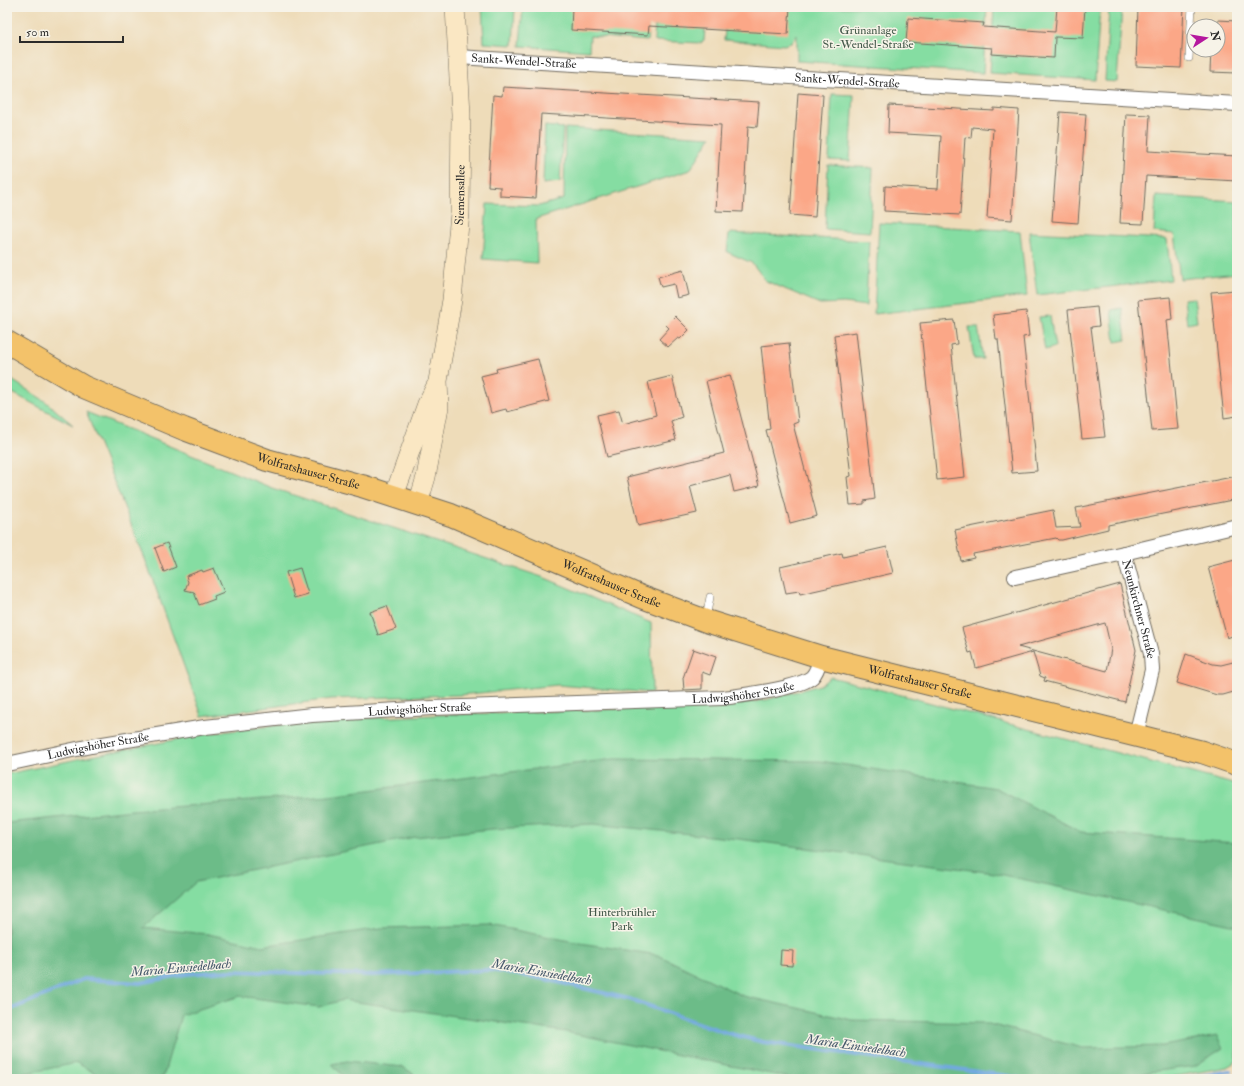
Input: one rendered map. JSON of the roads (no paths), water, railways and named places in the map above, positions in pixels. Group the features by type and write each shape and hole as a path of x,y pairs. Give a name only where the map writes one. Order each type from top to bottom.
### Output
{"main road":[{"name":"Siemensallee","path":"418,504 426,477 439,407 438,381 452,300 460,213 461,164 455,7"},
{"name":"Wolfratshauser Straße","path":"7,342 84,387 184,429 267,460 394,496 451,515 642,597 706,621 821,657 1136,735 1202,752 1237,764"},
{"name":"Siemensallee","path":"394,496 427,404 438,381"}],"street":[{"name":"Sankt-Wendel-Straße","path":"458,57 1237,104"},
{"name":"Neunkirchner Straße","path":"1015,577 1237,526"},
{"name":"Neunkirchner Straße","path":"1124,553 1151,654 1152,670 1136,735"},
{"name":"Ludwigshöher Straße","path":"7,764 91,746 199,728 312,715 460,707 723,698 799,684 811,677 817,670 821,657"}],"lane":[{"path":"1191,18 1192,7"},
{"path":"706,621 710,597"}],"waterway":[{"name":"Maria Einsiedelbach","path":"7,1011 84,979 140,983 186,974 228,971 372,975 490,970 545,979 629,999 727,1033 763,1042 1022,1079"},
{"name":"Maria Einsiedelbach","path":"1184,1079 1230,1071"}],"park label":[{"name":"Grünanlage St.-Wendel-Straße","path":"868,37"},
{"name":"Hinterbrühler Park","path":"622,919"}]}
